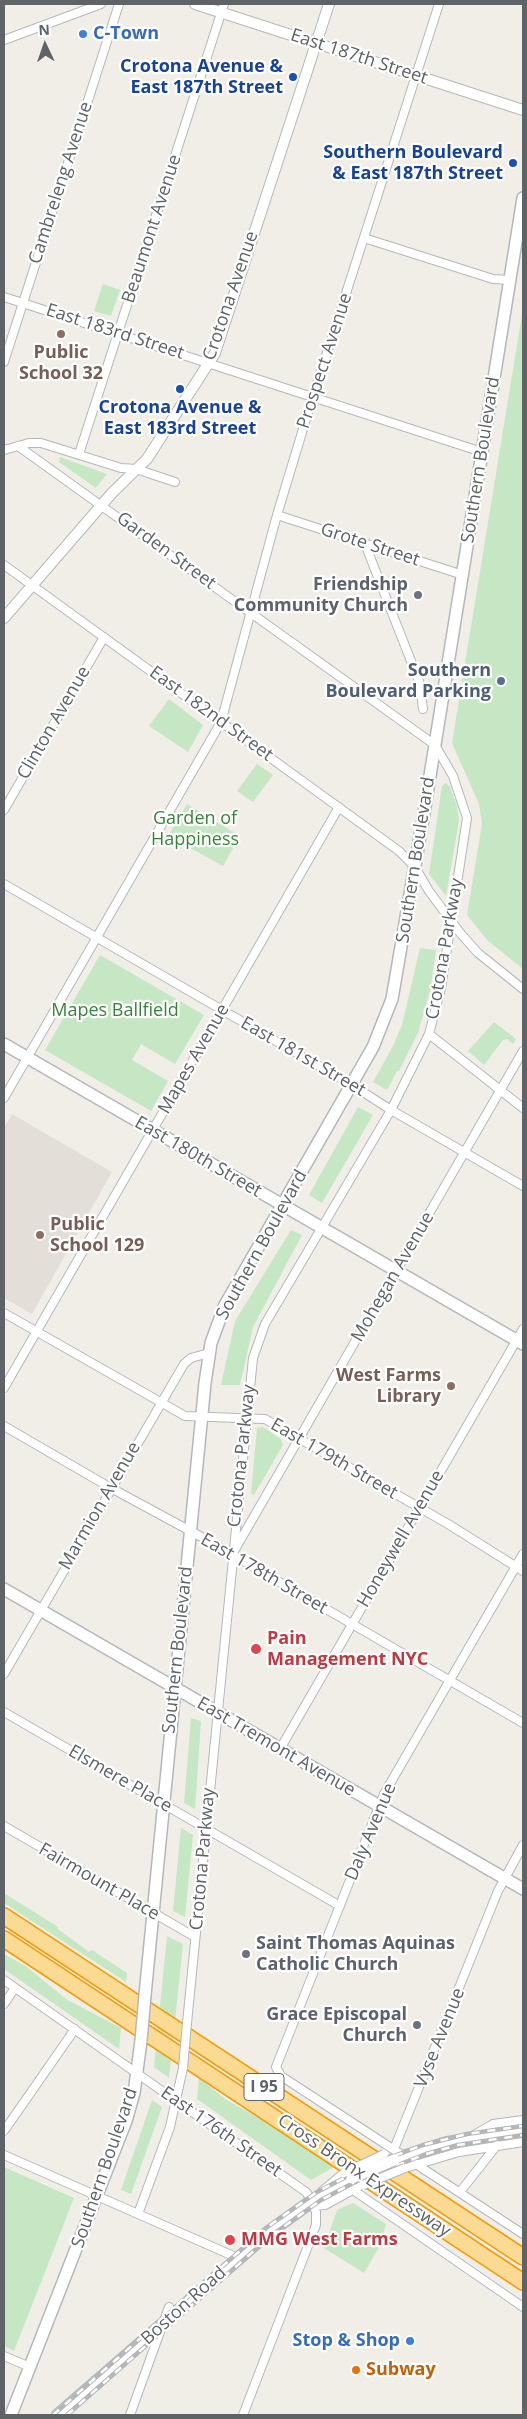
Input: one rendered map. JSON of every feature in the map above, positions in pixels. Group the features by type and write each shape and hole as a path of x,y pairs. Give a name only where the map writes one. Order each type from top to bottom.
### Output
{"highway":[{"name":"Cross Bronx Expressway","path":"4,1916 523,2257"},
{"name":"Cross Bronx Expressway","path":"4,1939 401,2199 523,2282"}],"main road":[{"name":"Southern Boulevard","path":"11,2415 128,2113 137,2073 201,1416 209,1352 221,1313 352,1085 381,1031 392,999 463,575 523,198"},
{"name":"East 180th Street","path":"4,1044 520,1342"},
{"name":"East Tremont Avenue","path":"4,1589 523,1889"},
{"name":"Boston Road","path":"58,2415 269,2232 350,2180 400,2158 468,2139 523,2131"}],"street":[{"path":"4,40 97,4"},
{"name":"Cambreleng Avenue","path":"4,362 119,4"},
{"name":"East 187th Street","path":"195,4 223,8 316,44 523,110"},
{"name":"Crotona Avenue","path":"4,618 102,504 147,459 210,363 215,353 328,4"},
{"name":"Prospect Avenue","path":"97,938 221,722 277,514 439,4"},
{"name":"Beaumont Avenue","path":"79,454 223,8"},
{"path":"364,238 493,279 510,280"},
{"name":"East 183rd Street","path":"4,297 482,452"},
{"path":"4,450 41,443 122,468 136,469 175,482"},
{"name":"Garden Street","path":"18,446 102,504 435,745"},
{"name":"Grote Street","path":"277,514 463,575"},
{"path":"365,544 420,684 423,710"},
{"name":"East 182nd Street","path":"4,565 399,852 415,867 429,891 478,953 523,989"},
{"name":"Clinton Avenue","path":"4,810 104,637"},
{"name":"Crotona Parkway","path":"138,2214 168,2135 177,2101 182,2068 251,1367 259,1340 320,1227 390,1110 429,1034 441,988 467,818 453,776 435,745"},
{"name":"Mapes Avenue","path":"4,1388 339,807"},
{"name":"East 181st Street","path":"4,884 523,1186"},
{"path":"4,1098 97,938"},
{"path":"429,1034 523,1108"},
{"name":"Mohegan Avenue","path":"232,1555 523,1051"},
{"name":"East 179th Street","path":"4,1313 185,1416 264,1419 419,1508 520,1569"},
{"name":"Honeywell Avenue","path":"280,1748 419,1508 520,1342 523,1329"},
{"name":"Marmion Avenue","path":"4,1674 186,1361 209,1352"},
{"name":"East 178th Street","path":"4,1426 523,1723"},
{"name":"Daly Avenue","path":"400,2158 281,2076 277,2071 277,2060 384,1794 520,1569 523,1554"},
{"name":"Elsmere Place","path":"4,1712 340,1906"},
{"name":"Fairmount Place","path":"4,1826 195,1937"},
{"name":"Vyse Avenue","path":"400,2158 504,1878 523,1845"},
{"name":"East 176th Street","path":"4,1980 306,2192 313,2203"},
{"path":"4,2004 15,1988"},
{"path":"4,2130 75,2029"},
{"name":"Boston Road","path":"468,2139 493,2124 523,2120"},
{"name":"Boston Road","path":"350,2180 384,2154 416,2164 450,2154 523,2142"},
{"path":"460,2192 497,2145"},
{"path":"4,2155 238,2258"},
{"name":"Boston Road","path":"350,2180 363,2185 400,2158"},
{"path":"416,2164 523,2234"},
{"path":"350,2180 523,2307"},
{"path":"243,2415 316,2225 313,2203"},
{"path":"130,2415 169,2307"},
{"path":"4,2356 30,2367"}],"shaded area":[{"name":"Public School 129","path":"12,1114 112,1172 32,1314 4,1298 4,1127"}],"green space":[{"path":"103,284 120,290 111,316 94,311"},
{"path":"523,308 523,969 487,940 467,915 482,824 479,804 452,743"},
{"path":"60,457 107,474 96,488 59,462"},
{"path":"169,699 203,725 188,752 149,726"},
{"path":"257,764 273,775 253,802 237,791"},
{"path":"446,783 450,787 457,806 459,821 446,896 429,874 442,786"},
{"name":"Garden of Happiness","path":"187,804 240,836 223,866 168,836"},
{"path":"420,948 436,950 430,991 418,1033 387,1090 373,1082 393,1046 402,1025"},
{"name":"Mapes Ballfield","path":"100,955 204,1015 175,1064 141,1044 132,1060 168,1081 151,1111 45,1050"},
{"path":"494,1022 516,1039 513,1044 507,1039 503,1040 484,1065 468,1051"},
{"path":"358,1107 373,1115 322,1203 309,1195"},
{"path":"291,1230 302,1235 253,1327 240,1385 221,1385 235,1321"},
{"path":"263,1427 281,1439 283,1445 254,1495 251,1494 257,1428"},
{"path":"191,1718 201,1721 195,1809 184,1803"},
{"path":"181,1828 193,1835 185,1917 173,1911"},
{"path":"4,1893 58,1927 58,1929 89,1952 92,1950 127,1973 126,1982 4,1903"},
{"path":"167,1936 183,1944 169,2078 154,2067"},
{"path":"4,1954 27,1967 66,1999 121,2028 119,2049 4,1969"},
{"path":"199,2078 225,2099 264,2121 334,2167 311,2180 197,2099"},
{"path":"152,2100 162,2107 131,2194 121,2190"},
{"path":"4,2167 74,2198 14,2351 4,2346"},
{"path":"353,2203 386,2224 379,2247 364,2273 324,2248 337,2210"}],"railway":[{"path":"53,2415 266,2228 317,2192 365,2167 423,2145 467,2134 523,2126"},
{"path":"67,2415 272,2235 321,2200 357,2181 426,2154 458,2145 523,2135"}],"place":[{"name":"C-Town","path":"83,34"},
{"name":"Crotona Avenue & East 187th Street","path":"293,77"},
{"name":"Southern Boulevard & East 187th Street","path":"513,163"},
{"name":"Public School 32","path":"61,334"},
{"name":"Crotona Avenue & East 183rd Street","path":"180,389"},
{"name":"Friendship Community Church","path":"418,595"},
{"name":"Southern Boulevard Parking","path":"501,681"},
{"name":"Public School 129","path":"40,1235"},
{"name":"West Farms Library","path":"451,1386"},
{"name":"Pain Management NYC","path":"256,1649"},
{"name":"Saint Thomas Aquinas Catholic Church","path":"246,1954"},
{"name":"Grace Episcopal Church","path":"417,2025"},
{"name":"MMG West Farms","path":"230,2240"},
{"name":"Stop & Shop","path":"410,2341"},
{"name":"Subway","path":"356,2370"}]}
